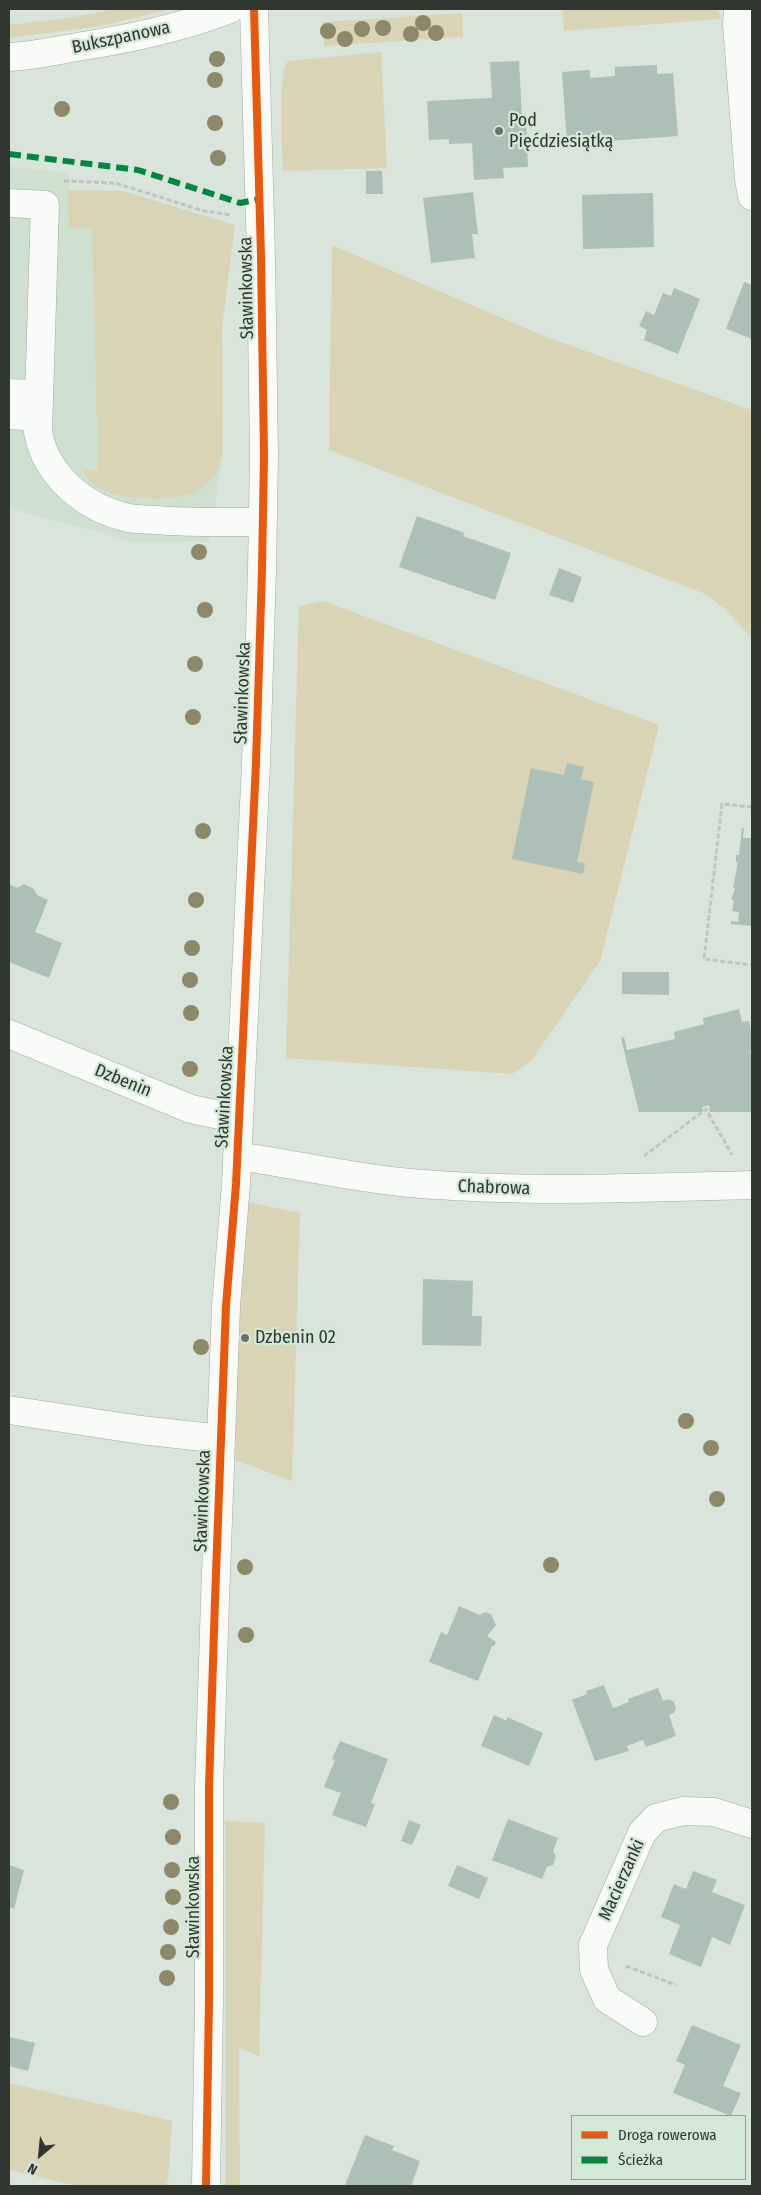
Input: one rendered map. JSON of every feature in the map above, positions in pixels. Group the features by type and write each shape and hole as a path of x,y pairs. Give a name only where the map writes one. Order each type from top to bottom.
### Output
{"street":[{"name":"Bukszpanowa","path":"9,57 34,56 121,41 187,24 230,9"},
{"name":"Sławinkowska","path":"206,2186 210,1991 210,1774 221,1439 226,1306 237,1156 256,763 263,522 260,213 254,9"},
{"path":"738,9 737,24 752,196"},
{"path":"9,203 45,204 38,406 40,446 49,464 68,486 93,505 130,518 186,522 263,522"},
{"path":"9,393 38,406"},
{"path":"9,415 38,406"},
{"name":"Dzbenin","path":"9,1034 191,1109 239,1119"},
{"name":"Chabrowa","path":"237,1156 376,1179 472,1188 544,1189 752,1185"},
{"path":"9,1410 141,1430 221,1439"},
{"name":"Macierzanki","path":"643,2022 607,1999 594,1970 593,1945 642,1833 656,1818 683,1810 714,1812 752,1824"}],"path":[{"path":"60,190 63,180 115,183 204,211 240,216 260,213"},
{"path":"752,807 722,804 704,959 752,965"},
{"path":"640,1159 706,1109 734,1158"},
{"path":"622,1965 676,1984"}],"shaded area":[{"path":"116,9 171,9 101,26 9,38 9,25 68,18"},
{"path":"562,9 718,9 721,19 564,31"},
{"path":"462,13 463,37 324,46 322,22"},
{"path":"381,52 387,168 283,171 282,96 285,69 288,61"},
{"path":"9,166 70,173 69,190 122,191 235,225 222,328 223,452 209,541 138,543 9,508"},
{"path":"68,190 122,191 235,225 222,328 223,452 220,464 209,483 187,495 153,499 117,495 102,489 90,481 83,470 98,470 92,230 69,227"},
{"path":"332,245 549,338 752,410 752,638 725,609 703,593 329,450"},
{"path":"323,601 659,725 600,961 532,1060 512,1074 286,1058 299,606"},
{"path":"242,1201 300,1213 292,1481 235,1460"},
{"path":"225,1821 265,1823 259,2056 239,2048 240,2186 225,2186"},
{"path":"9,2083 172,2121 166,2186 77,2186 9,2170"}],"building":[{"name":"Pod Pięćdziesiątką","path":"519,61 522,118 526,118 528,167 503,168 504,178 474,180 472,143 449,144 449,139 429,140 427,101 492,98 490,62"},
{"path":"657,65 657,74 673,73 678,136 567,144 562,72 590,70 590,78 615,76 615,67"},
{"path":"366,171 382,171 383,194 366,194"},
{"path":"473,192 478,234 472,234 475,258 431,263 423,198"},
{"path":"653,193 654,247 583,249 582,195"},
{"path":"744,282 752,285 752,339 726,329"},
{"path":"674,288 700,299 678,354 644,340 647,330 639,326 646,311 654,315 663,293 671,296"},
{"path":"417,516 465,533 463,536 511,553 495,600 399,567"},
{"path":"559,568 582,577 573,603 549,595"},
{"path":"567,763 584,767 581,779 594,782 577,862 585,863 583,874 512,859 531,768 564,775"},
{"path":"742,828 744,828 743,838 752,838 752,926 731,924 731,921 738,922 739,912 732,911 734,900 731,900 735,888 733,888 738,862 736,862 736,855 739,855"},
{"path":"9,884 18,888 24,884 34,889 37,895 48,900 35,932 62,943 49,978 9,962"},
{"path":"622,972 669,972 669,995 622,994"},
{"path":"739,1009 742,1022 749,1021 752,1034 752,1050 750,1050 752,1059 752,1112 710,1112 709,1105 702,1107 703,1112 639,1112 621,1038 624,1037 627,1050 675,1039 674,1032 704,1024 703,1018"},
{"path":"423,1279 473,1281 472,1316 482,1316 481,1346 422,1345"},
{"path":"459,1606 480,1615 485,1612 491,1614 496,1625 487,1636 496,1642 492,1646 478,1681 429,1662 441,1632 447,1635"},
{"path":"604,1685 613,1708 629,1702 628,1699 658,1688 663,1701 669,1699 674,1702 676,1708 674,1713 669,1715 676,1736 646,1747 643,1740 627,1746 629,1751 595,1761 572,1700 587,1694 586,1691"},
{"path":"494,1715 507,1721 507,1717 543,1733 529,1766 481,1746"},
{"path":"340,1741 388,1759 371,1803 375,1804 366,1827 332,1815 341,1793 324,1787 335,1760 332,1759"},
{"path":"508,1819 558,1838 553,1851 556,1856 553,1865 547,1867 542,1879 492,1860"},
{"path":"409,1820 421,1825 412,1845 401,1841"},
{"path":"9,1865 24,1870 14,1909 9,1907"},
{"path":"457,1865 488,1878 479,1899 448,1886"},
{"path":"693,1871 717,1880 712,1892 745,1905 730,1945 712,1937 701,1967 669,1954 680,1925 661,1917 674,1884 686,1889"},
{"path":"692,2025 741,2045 723,2086 741,2093 731,2115 673,2093 685,2065 676,2061"},
{"path":"9,2037 35,2043 28,2071 9,2066"},
{"path":"365,2135 394,2146 392,2150 420,2161 411,2186 345,2185"}],"marked path":[{"path":"9,154 138,170 240,203 260,199"}],"cycle path":[{"path":"206,2186 209,2000 209,1787 215,1600 226,1306 236,1184 256,763 262,570 264,456 254,9"}],"place":[{"name":"Pod Pięćdziesiątką","path":"499,131"},
{"name":"Dzbenin 02","path":"245,1338"}]}
